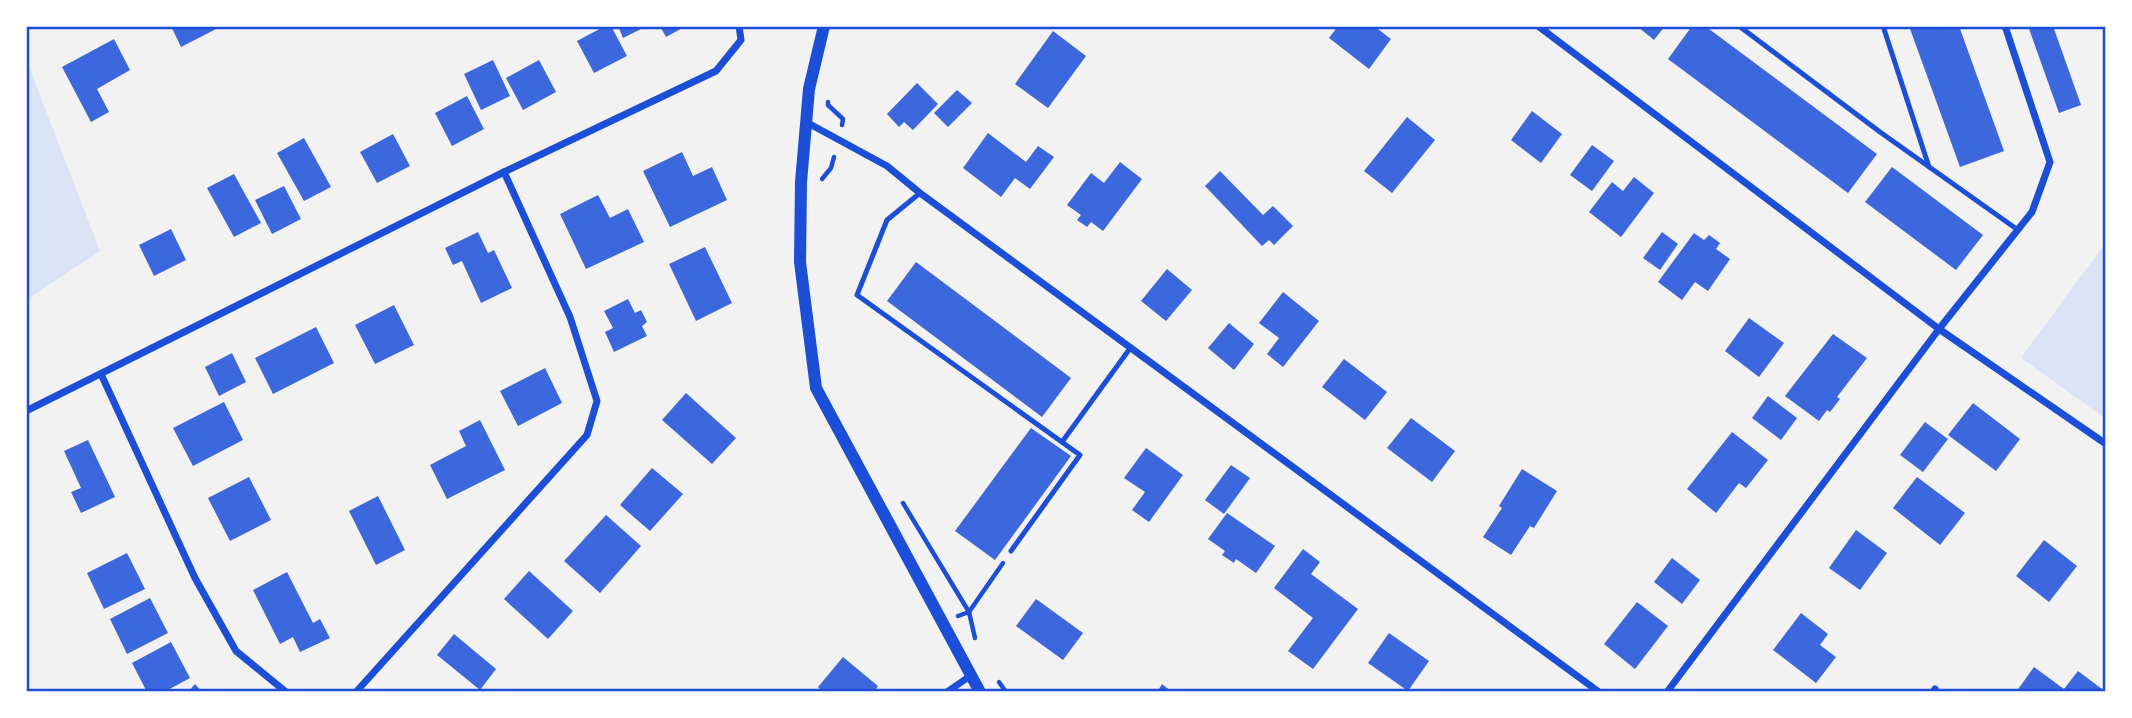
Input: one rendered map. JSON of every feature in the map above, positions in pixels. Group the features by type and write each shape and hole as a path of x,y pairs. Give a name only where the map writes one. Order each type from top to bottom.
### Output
{"street":[{"path":"26,411 504,172 716,71 741,40 739,26"},
{"path":"824,26 809,89 801,182 800,262 816,388 980,692"},
{"path":"1538,26 1939,330 2106,444"},
{"path":"1667,692 1939,330 2032,212 2050,162 2005,26"},
{"path":"806,122 887,166 1598,692"},
{"path":"356,692 587,435 597,401 569,317 504,172"},
{"path":"101,374 195,578 236,651 286,692"},
{"path":"947,692 970,676"}],"lane":[{"path":"1739,26 2018,230"},
{"path":"1883,26 1929,167"},
{"path":"920,193 887,220 857,295 1080,455 1011,551"},
{"path":"1062,442 1131,346"}],"path":[{"path":"818,184 831,168 843,119 828,105 828,92"},
{"path":"898,494 969,612 978,649"},
{"path":"943,623 969,612 1011,551"},
{"path":"999,681 1006,692"}],"shaded area":[{"path":"26,59 100,251 29,298 26,297"},
{"path":"2106,242 2106,419 2021,358"}],"building":[{"path":"171,26 222,26 181,47"},
{"path":"605,26 611,26 627,56 594,73 577,41"},
{"path":"618,26 647,26 623,38"},
{"path":"660,26 686,26 666,37"},
{"path":"1338,26 1374,26 1391,39 1369,69 1329,38"},
{"path":"1637,26 1665,26 1654,40"},
{"path":"1692,26 1705,26 1877,154 1848,193 1668,59"},
{"path":"1909,26 1959,26 2004,151 1960,167"},
{"path":"2028,26 2053,26 2081,105 2059,113"},
{"path":"1053,31 1086,56 1048,108 1015,84"},
{"path":"114,39 130,70 97,89 109,112 91,122 62,67"},
{"path":"493,60 510,96 481,110 464,74"},
{"path":"539,60 556,92 523,110 506,78"},
{"path":"917,83 938,104 913,130 904,122 899,127 887,114"},
{"path":"957,90 972,103 948,127 934,113"},
{"path":"467,96 484,129 452,146 435,113"},
{"path":"1532,111 1562,134 1541,163 1511,140"},
{"path":"1407,117 1435,140 1392,193 1364,171"},
{"path":"988,133 1026,162 1038,146 1054,157 1030,189 1015,178 1001,197 963,168"},
{"path":"393,134 410,166 377,183 360,152"},
{"path":"304,138 331,187 304,201 277,153"},
{"path":"1592,145 1614,161 1592,191 1570,175"},
{"path":"682,152 693,176 712,167 727,200 670,227 643,171"},
{"path":"1120,162 1142,179 1103,231 1091,222 1087,227 1077,220 1081,215 1067,205 1091,173 1104,183"},
{"path":"1892,167 1983,235 1956,270 1865,202"},
{"path":"1220,171 1263,215 1273,206 1293,226 1274,245 1269,240 1262,246 1205,186"},
{"path":"234,174 261,223 234,237 207,188"},
{"path":"1634,177 1654,193 1621,237 1589,212 1612,182 1623,191"},
{"path":"284,186 301,219 272,234 255,200"},
{"path":"598,195 610,218 628,209 644,242 586,269 560,214"},
{"path":"171,229 186,260 154,276 139,245"},
{"path":"478,232 488,253 494,250 512,288 481,303 462,261 453,265 445,248"},
{"path":"1662,232 1678,244 1660,270 1643,258"},
{"path":"1694,233 1704,240 1709,235 1720,243 1716,249 1730,259 1708,291 1695,282 1682,300 1658,282"},
{"path":"705,247 732,303 696,321 669,264"},
{"path":"916,262 1071,378 1042,417 887,301"},
{"path":"1167,269 1192,290 1166,321 1141,301"},
{"path":"1283,292 1319,321 1283,367 1267,354 1279,338 1259,323"},
{"path":"628,299 635,313 641,310 647,322 642,326 647,336 614,352 605,332 613,328 604,311"},
{"path":"394,305 414,345 375,364 355,325"},
{"path":"1749,318 1784,343 1759,377 1725,351"},
{"path":"1229,323 1254,344 1234,370 1208,348"},
{"path":"316,327 334,363 273,394 255,358"},
{"path":"1833,334 1867,358 1837,397 1840,399 1819,421 1785,396"},
{"path":"232,353 246,382 219,396 205,367"},
{"path":"1344,359 1387,392 1365,420 1322,387"},
{"path":"545,368 562,403 518,426 500,391"},
{"path":"686,393 736,438 712,464 662,420"},
{"path":"1768,396 1797,418 1781,440 1752,418"},
{"path":"224,402 243,440 193,466 173,428"},
{"path":"1973,403 2020,439 1996,471 1948,435"},
{"path":"1411,418 1455,451 1432,482 1387,448"},
{"path":"480,420 505,470 447,499 430,465 466,446 459,431"},
{"path":"1925,422 1948,439 1923,472 1900,455"},
{"path":"1031,428 1071,456 995,560 955,531"},
{"path":"1732,432 1768,460 1746,488 1739,483 1716,513 1687,489"},
{"path":"88,440 115,497 81,513 71,492 81,488 64,451"},
{"path":"1146,448 1183,475 1149,522 1132,510 1145,492 1124,478"},
{"path":"1231,465 1250,478 1224,514 1205,500"},
{"path":"652,468 683,494 650,531 620,505"},
{"path":"1522,469 1557,491 1534,528 1530,526 1511,555 1483,537"},
{"path":"249,477 271,520 230,541 208,498"},
{"path":"1917,477 1965,513 1940,545 1893,508"},
{"path":"378,496 405,550 376,565 349,511"},
{"path":"1227,513 1275,546 1256,573 1236,559 1234,563 1222,555 1225,551 1208,539"},
{"path":"606,515 641,546 600,593 564,561"},
{"path":"1856,530 1887,553 1860,590 1829,568"},
{"path":"2044,540 2077,566 2049,602 2016,576"},
{"path":"1303,549 1320,562 1311,574 1358,609 1313,669 1288,651 1313,618 1274,588"},
{"path":"127,553 145,589 104,609 87,573"},
{"path":"1672,558 1700,580 1682,604 1654,582"},
{"path":"529,571 573,611 548,639 504,599"},
{"path":"287,572 313,623 320,619 330,638 300,652 293,637 280,644 253,590"},
{"path":"150,598 168,633 127,654 110,619"},
{"path":"1036,599 1083,633 1063,660 1016,626"},
{"path":"1637,602 1668,626 1635,669 1604,644"},
{"path":"1801,613 1828,634 1820,645 1836,657 1816,683 1773,650"},
{"path":"1389,633 1429,661 1408,691 1368,663"},
{"path":"454,634 496,669 480,690 437,655"},
{"path":"171,642 190,678 164,692 147,692 132,663"},
{"path":"843,657 878,686 874,692 823,692 818,687"},
{"path":"2034,667 2064,689 2078,671 2106,692 2016,692"},
{"path":"195,684 202,692 188,692"},
{"path":"1162,684 1172,692 1157,692"}]}
